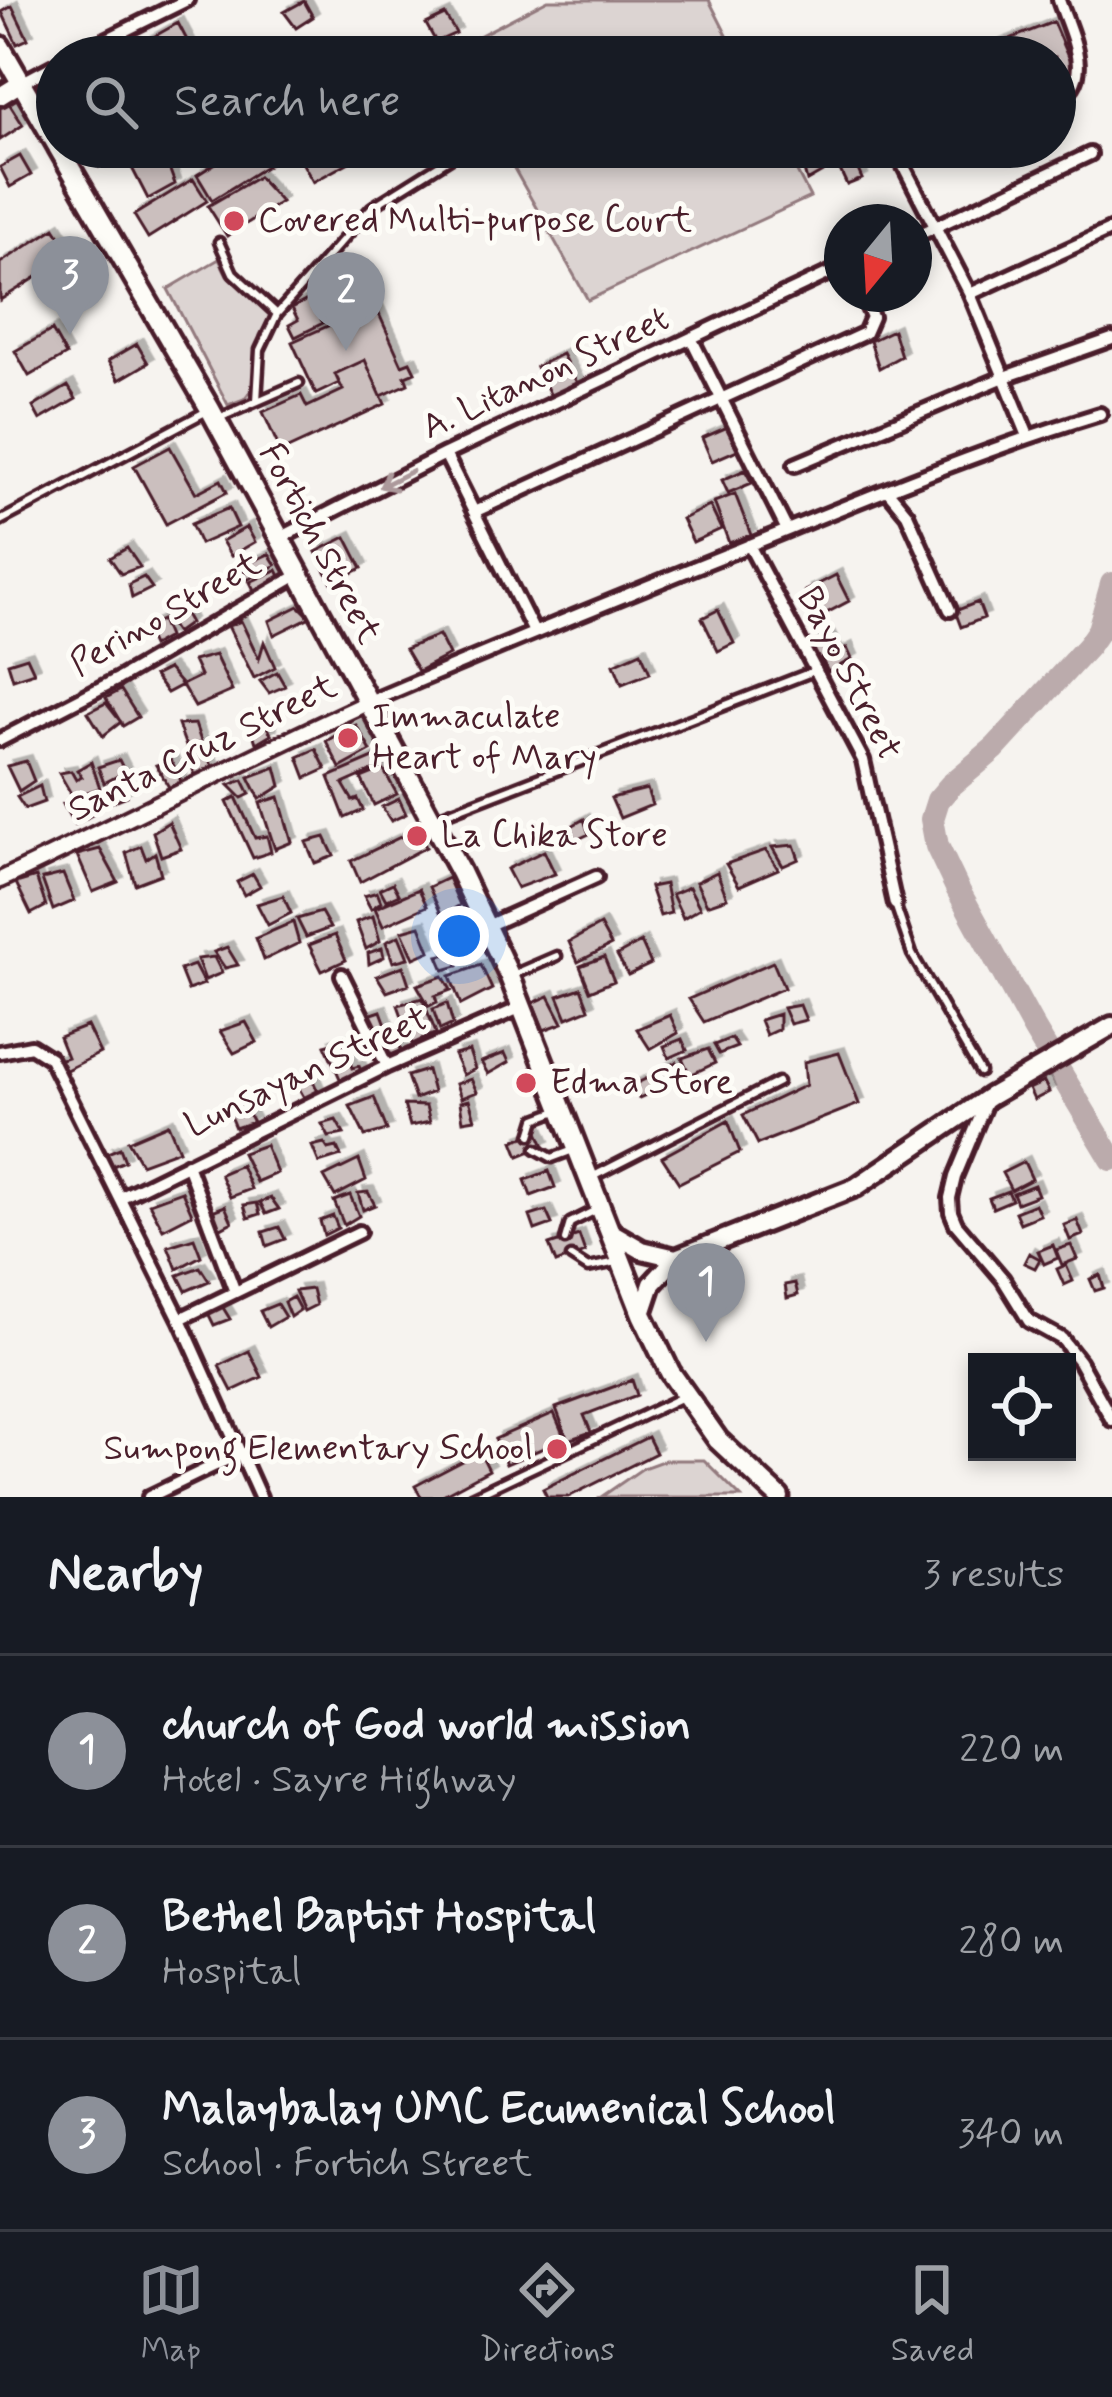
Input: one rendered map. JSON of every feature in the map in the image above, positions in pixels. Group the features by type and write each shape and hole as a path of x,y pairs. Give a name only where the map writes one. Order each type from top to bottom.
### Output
{"highway":[{"name":"Fortich Street","path":"0,46 36,109"},
{"name":"Fortich Street","path":"70,168 213,414 487,926 591,1178 641,1314 686,1395 718,1440 779,1497"}],"main road":[{"path":"0,96 21,83"},
{"path":"641,1314 652,1284 676,1258 856,1187 989,1096 1112,1026"},
{"path":"611,1232 642,1250 676,1258"}],"street":[{"path":"114,36 188,0"},
{"path":"1058,0 1069,36"},
{"path":"21,83 36,75"},
{"path":"1076,161 1090,154"},
{"path":"905,168 970,294 1028,436"},
{"path":"932,229 1061,168"},
{"path":"970,294 1112,229"},
{"name":"A. Litanon Street","path":"278,539 445,454 824,275"},
{"path":"474,512 865,333 870,312"},
{"path":"691,338 788,530"},
{"path":"796,465 1002,378 1112,339"},
{"path":"367,703 887,490 1100,414"},
{"path":"445,454 534,632"},
{"path":"887,490 907,514 950,610"},
{"name":"Bayo Street","path":"749,545 862,760 895,904"},
{"name":"Perino Street","path":"0,740 118,679 298,574"},
{"name":"Santa Cruz Street","path":"0,880 367,703"},
{"path":"487,926 596,877"},
{"path":"342,975 387,1066"},
{"name":"Lunsayan Street","path":"120,1198 387,1066 523,1007"},
{"path":"0,1052 37,1047 50,1058 180,1319 260,1497"},
{"path":"989,1096 956,1177 951,1212 1029,1321 1061,1339 1079,1360 1112,1420"},
{"path":"187,1164 236,1292"},
{"path":"180,1319 359,1232"},
{"path":"149,1497 238,1454"}],"lane":[{"path":"257,401 260,350 277,314 372,207 434,168"},
{"path":"219,242 233,273 277,314"},
{"path":"0,521 213,414 299,383"},
{"path":"433,818 814,671"},
{"path":"895,904 912,954 980,1072"},
{"path":"510,976 557,956"},
{"path":"591,1178 778,1082"},
{"path":"531,1135 536,1119 563,1108"},
{"path":"536,1149 552,1158 579,1148"},
{"path":"565,1240 570,1223 602,1207"},
{"path":"571,1257 576,1264 593,1268 622,1260"},
{"path":"471,1497 686,1395"}],"shaded area":[{"path":"548,0 709,0 727,36 479,36"},
{"path":"514,168 795,168 810,197 588,300"},
{"path":"219,259 227,275 272,313 260,335 252,389 244,399 228,405 168,289"},
{"path":"665,1460 704,1460 741,1497 601,1497 643,1468"}],"building":[{"path":"304,1 313,17 296,28 284,12"},
{"path":"12,6 28,39 17,44 2,12"},
{"path":"445,15 456,33 433,36 426,24"},
{"path":"1053,22 1059,36 1018,36"},
{"path":"178,23 185,36 155,36"},
{"path":"7,100 23,125 0,140 0,105"},
{"path":"20,156 31,175 10,187 0,167"},
{"path":"132,168 169,168 175,184 148,199"},
{"path":"208,168 263,168 212,200 197,175"},
{"path":"305,168 338,168 313,182"},
{"path":"808,168 830,168 807,181"},
{"path":"857,168 862,179 847,185 840,170"},
{"name":"Covered Multi-purpose Court","path":"258,177 281,202 227,236 208,206"},
{"path":"193,179 207,201 148,238 134,215"},
{"path":"55,228 72,255 0,300 0,263"},
{"path":"311,298 323,323 295,337 289,325 298,320 292,308"},
{"path":"375,305 402,365 410,362 415,372 405,376 408,384 381,396 365,360 335,374 339,383 316,394 292,342"},
{"path":"52,330 66,355 29,376 15,351"},
{"path":"893,330 901,356 879,368 870,341"},
{"path":"137,344 148,363 119,380 108,361"},
{"path":"562,354 577,383 551,396 536,367"},
{"path":"365,360 385,404 281,452 263,412 301,395 307,407 343,390 335,374"},
{"path":"68,386 76,399 40,420 33,407"},
{"path":"732,425 742,448 712,461 702,438"},
{"path":"170,447 196,493 221,480 227,492 166,524 134,466"},
{"path":"745,470 752,483 728,493 722,480"},
{"path":"735,494 751,535 729,543 714,502"},
{"path":"710,506 721,529 693,542 682,519"},
{"path":"229,508 238,527 200,544 191,524"},
{"path":"247,527 255,542 231,556 222,541"},
{"path":"346,537 362,568 332,583 316,552"},
{"path":"127,548 140,567 121,574 110,558"},
{"path":"269,554 276,565 247,580 242,566"},
{"path":"277,570 281,578 255,592 250,582"},
{"path":"836,575 849,601 819,617 805,591"},
{"path":"144,577 152,588 132,598 129,584"},
{"path":"978,602 984,618 961,627 955,611"},
{"path":"180,605 190,623 176,633 162,612"},
{"path":"299,606 310,617 274,635 269,621"},
{"path":"718,610 734,643 718,651 702,618"},
{"path":"161,620 168,637 152,646 144,628"},
{"path":"241,621 259,659 264,642 275,667 254,678 228,626"},
{"path":"439,635 449,655 418,671 405,649"},
{"path":"829,637 836,652 818,660 811,645"},
{"path":"847,648 852,659 828,672 822,660"},
{"path":"641,652 650,673 622,684 614,664"},
{"path":"215,655 232,691 195,707 182,685 200,676 193,661"},
{"path":"27,657 34,672 13,679 8,663"},
{"path":"168,669 182,685 167,693 154,676"},
{"path":"277,672 285,686 269,693 260,681"},
{"path":"121,690 138,717 123,726 106,698"},
{"path":"106,703 121,722 103,736 88,712"},
{"path":"195,724 202,744 187,749 178,725"},
{"path":"266,725 271,734 256,743 252,730"},
{"path":"356,725 371,751 340,768 326,741"},
{"path":"205,748 212,766 195,775 187,753"},
{"path":"316,749 326,769 306,778 298,757"},
{"path":"378,756 383,766 343,784 363,810 345,818 329,777"},
{"path":"119,760 125,772 104,783 98,767"},
{"path":"171,760 181,781 170,789 156,765"},
{"path":"26,761 34,781 19,791 7,766"},
{"path":"91,762 100,788 73,797 59,773 71,771 76,780 82,777 77,770"},
{"path":"276,767 281,786 260,799 249,777"},
{"path":"383,769 397,794 374,805 361,778"},
{"path":"243,780 250,794 242,798 229,785"},
{"path":"120,782 127,796 112,802 108,787"},
{"path":"40,786 44,802 25,809 17,797"},
{"path":"647,789 652,805 620,818 611,798"},
{"path":"236,797 255,838 267,836 271,852 253,858 227,802"},
{"path":"279,797 292,842 275,849 260,803"},
{"path":"83,799 92,815 74,825 63,804"},
{"path":"399,799 406,814 391,821 382,807"},
{"path":"584,819 589,834 572,842 570,827"},
{"path":"169,822 181,849 161,856 153,832"},
{"path":"417,829 426,847 360,882 351,861"},
{"path":"325,837 334,856 315,863 306,842"},
{"path":"794,845 799,859 783,866 772,847"},
{"path":"141,846 146,859 155,853 161,874 135,884 126,853"},
{"path":"100,849 118,882 93,892 77,855"},
{"path":"766,850 778,869 739,886 726,864"},
{"path":"544,851 555,874 517,888 507,869"},
{"path":"717,872 727,898 707,905 696,882"},
{"path":"63,874 74,901 53,910 42,879"},
{"path":"253,874 260,886 244,895 237,882"},
{"path":"36,877 46,906 31,914 16,883"},
{"path":"448,878 460,905 442,916 429,887"},
{"path":"393,883 399,894 386,900 380,889"},
{"path":"665,884 671,913 660,916 650,887"},
{"path":"689,887 700,908 683,918 672,894"},
{"path":"419,889 427,906 383,926 375,908"},
{"path":"377,892 381,902 371,909 364,896"},
{"path":"283,896 291,913 268,925 257,904"},
{"path":"321,912 330,928 306,937 297,919"},
{"path":"468,913 476,930 460,939 452,920"},
{"path":"373,916 380,941 366,949 356,922"},
{"path":"293,922 299,943 264,960 256,938"},
{"path":"600,925 611,945 578,962 569,942"},
{"path":"420,926 430,951 414,958 402,931"},
{"path":"335,935 346,960 322,971 309,945"},
{"path":"399,936 408,958 393,962 386,942"},
{"path":"641,942 651,964 628,975 617,955"},
{"path":"227,947 238,965 225,968 214,952"},
{"path":"382,948 384,957 369,964 368,953"},
{"path":"454,953 458,966 444,970 438,956"},
{"path":"214,957 222,973 205,980 197,959"},
{"path":"604,957 614,981 590,991 580,966"},
{"path":"773,962 784,988 704,1022 689,999"},
{"path":"194,965 204,984 188,990 180,970"},
{"path":"481,965 492,989 461,1005 450,976"},
{"path":"403,966 409,984 387,992 377,976"},
{"path":"443,976 451,990 435,996 437,1002 429,1006 417,985"},
{"path":"581,988 589,1009 567,1018 558,996"},
{"path":"549,996 563,1023 544,1030 533,1003"},
{"path":"422,998 436,1033 412,1044 398,1005"},
{"path":"447,1003 453,1024 440,1030 433,1009"},
{"path":"800,1005 806,1020 790,1024 783,1008"},
{"path":"381,1011 390,1035 376,1040 366,1016"},
{"path":"779,1014 779,1029 766,1035 760,1020"},
{"path":"670,1015 678,1033 650,1049 637,1029"},
{"path":"246,1022 257,1042 234,1053 220,1031"},
{"path":"87,1026 100,1053 62,1072 55,1061 67,1057 59,1037"},
{"path":"731,1038 737,1047 719,1054 714,1045"},
{"path":"398,1039 402,1053 384,1061 380,1044"},
{"path":"682,1039 687,1050 669,1058 664,1046"},
{"path":"343,1040 352,1068 359,1066 362,1074 342,1083 325,1045"},
{"path":"708,1049 715,1063 690,1075 682,1058"},
{"path":"469,1051 475,1069 463,1075 454,1055"},
{"path":"505,1053 509,1062 488,1074 481,1062"},
{"path":"839,1053 859,1104 758,1144 743,1115 806,1085 804,1062"},
{"path":"676,1062 682,1078 663,1088 653,1073"},
{"path":"427,1070 433,1092 415,1099 407,1076"},
{"path":"311,1076 318,1092 305,1099 297,1085"},
{"path":"650,1077 655,1091 639,1098 633,1085"},
{"path":"471,1079 477,1092 461,1098 456,1084"},
{"path":"1044,1082 1049,1092 1034,1100 1029,1089"},
{"path":"374,1097 387,1130 365,1136 350,1106"},
{"path":"469,1100 475,1119 463,1121 460,1102"},
{"path":"404,1105 426,1106 430,1122 410,1126"},
{"path":"244,1106 253,1122 235,1128 228,1111"},
{"path":"336,1120 344,1134 329,1137 322,1124"},
{"path":"728,1121 740,1152 679,1183 662,1157"},
{"path":"168,1124 179,1150 141,1164 128,1141"},
{"path":"538,1132 544,1146 519,1156 513,1141"},
{"path":"324,1143 328,1149 337,1147 341,1156 319,1163 312,1146"},
{"path":"265,1145 277,1173 256,1182 242,1153"},
{"path":"120,1148 125,1161 113,1166 107,1153"},
{"path":"359,1160 366,1180 335,1196 324,1177"},
{"path":"1024,1162 1032,1179 1011,1190 1002,1173"},
{"path":"241,1165 251,1189 230,1197 220,1174"},
{"path":"549,1171 555,1187 531,1196 525,1180"},
{"path":"1034,1185 1038,1195 1017,1203 1013,1193"},
{"path":"182,1191 192,1214 163,1229 149,1203"},
{"path":"1008,1191 1012,1200 993,1208 989,1198"},
{"path":"368,1192 375,1205 363,1210 358,1193"},
{"path":"350,1195 359,1216 344,1225 334,1201"},
{"path":"271,1198 279,1209 266,1214 260,1202"},
{"path":"257,1203 260,1214 248,1218 244,1205"},
{"path":"1035,1204 1040,1215 1020,1223 1015,1212"},
{"path":"225,1206 232,1222 219,1229 212,1211"},
{"path":"546,1211 552,1224 535,1230 530,1216"},
{"path":"333,1216 338,1228 324,1235 320,1221"},
{"path":"1077,1220 1083,1235 1070,1240 1064,1225"},
{"path":"279,1227 285,1239 267,1246 263,1232"},
{"path":"579,1235 585,1252 556,1263 549,1245"},
{"path":"194,1238 201,1256 177,1269 168,1246"},
{"path":"1053,1245 1058,1258 1044,1264 1038,1251"},
{"path":"1071,1245 1077,1259 1062,1265 1056,1250"},
{"path":"1029,1253 1040,1259 1035,1268 1024,1263"},
{"path":"1066,1265 1073,1281 1064,1285 1057,1269"},
{"path":"200,1267 209,1281 186,1291 178,1275"},
{"path":"1100,1275 1104,1288 1095,1291 1090,1279"},
{"path":"795,1283 798,1295 787,1298 785,1285"},
{"path":"312,1289 316,1305 304,1311 295,1291"},
{"path":"293,1297 300,1310 290,1317 284,1302"},
{"path":"277,1304 285,1317 268,1327 260,1311"},
{"path":"222,1306 230,1319 214,1325 207,1311"},
{"path":"249,1351 262,1377 232,1391 219,1366"},
{"path":"632,1380 637,1395 584,1415 591,1432 568,1440 556,1408"},
{"path":"554,1413 565,1439 506,1464 495,1439"},
{"path":"648,1437 656,1453 568,1497 547,1497 543,1489"},
{"path":"480,1452 489,1470 439,1497 421,1497 415,1486"}],"waterway":[{"path":"1112,584 1099,630 1088,646 995,748 950,786 938,800 932,819 937,846 957,888 1112,1159"}],"place":[{"name":"Covered Multi-purpose Court","path":"234,221"},
{"name":"Malaybalay UMC Ecumenical School","path":"70,335"},
{"name":"Bethel Baptist Hospital","path":"346,351"},
{"name":"Immaculate Heart of Mary","path":"348,738"},
{"name":"La Chika Store","path":"417,836"},
{"name":"Edma Store","path":"526,1083"},
{"name":"church of God world mission","path":"706,1342"},
{"name":"Sumpong Elementary School","path":"557,1449"}]}
